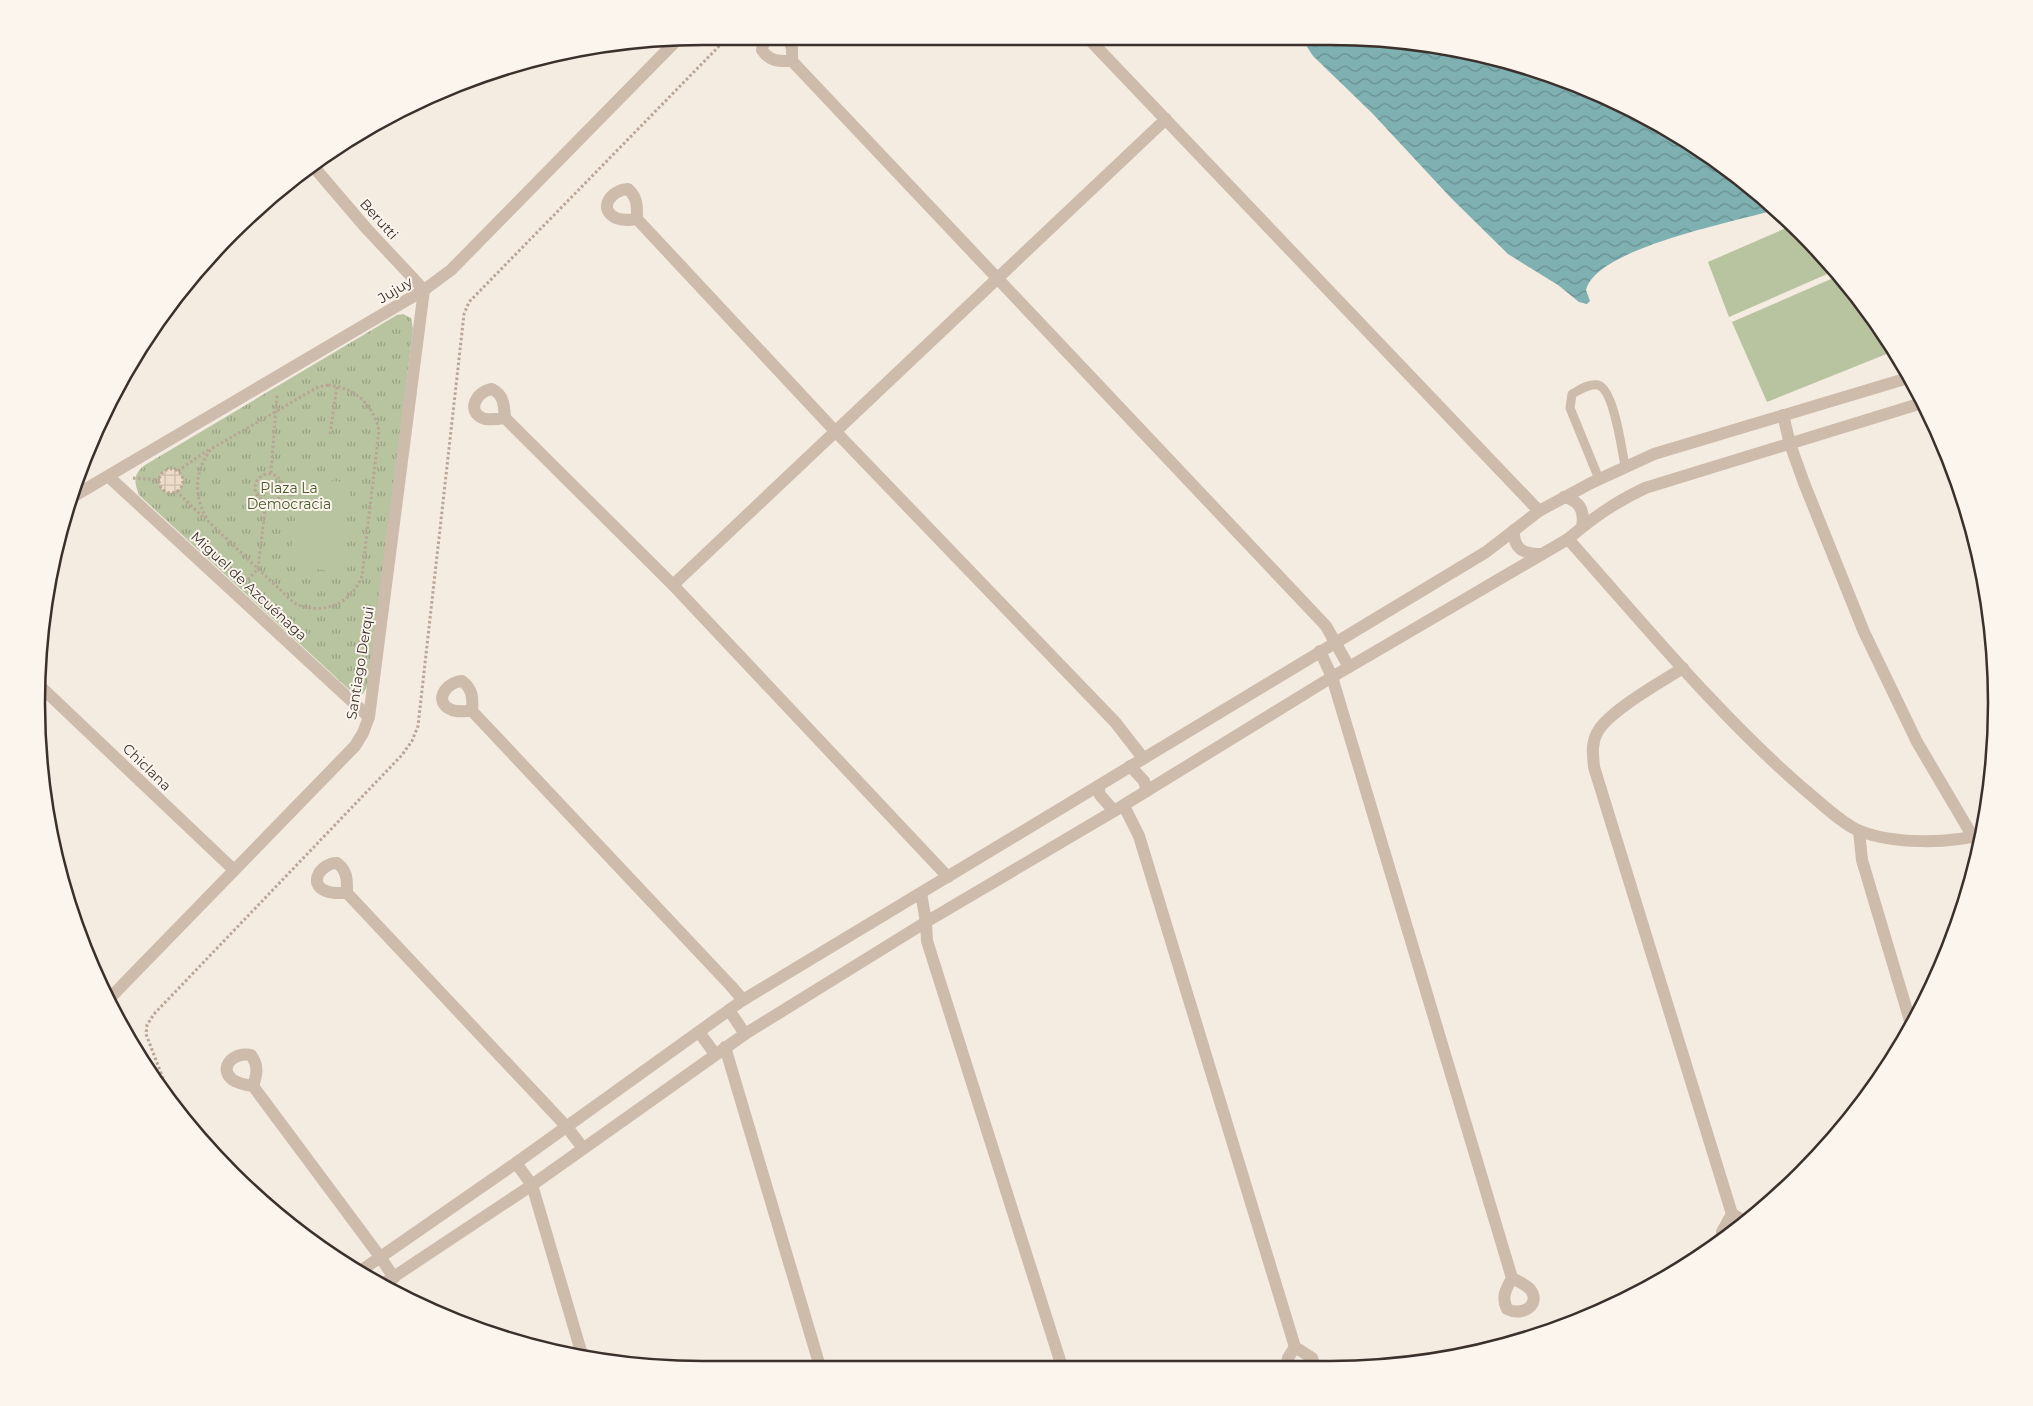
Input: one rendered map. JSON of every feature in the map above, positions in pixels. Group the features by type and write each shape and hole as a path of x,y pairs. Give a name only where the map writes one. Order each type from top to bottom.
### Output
{"street":[{"path":"763,45 762,50 771,60 792,61"},
{"path":"791,45 792,61 1326,626 1349,668"},
{"path":"1095,45 1539,511"},
{"name":"Jujuy","path":"79,493 424,290 451,270 671,46"},
{"path":"673,586 1166,119"},
{"name":"Berutti","path":"317,170 366,228 424,290"},
{"path":"637,219 835,431 1115,722 1143,758"},
{"name":"Santiago Derqui","path":"113,995 355,746 363,734 369,717 424,290"},
{"path":"366,1268 516,1164 566,1126 743,1000 1486,552 1539,511 1599,478 1654,454 1903,380"},
{"path":"389,1281 532,1184 745,1034 926,922 1147,792 1332,677 1568,539 1602,511 1645,488 1916,405"},
{"path":"1783,415 1790,444 1864,632 1917,742 1975,831"},
{"path":"505,418 673,586 948,877"},
{"name":"Miguel de Azcuénaga","path":"109,477 369,717"},
{"path":"1564,497 1571,499 1582,509 1584,518 1582,527"},
{"path":"1514,530 1516,545 1523,551 1531,554 1542,554"},
{"path":"1568,539 1682,668 1751,739 1794,780 1832,812 1859,831 1909,840 1942,842 1974,837"},
{"path":"1320,651 1332,677 1512,1278"},
{"path":"1682,668 1606,719 1596,733 1592,747 1594,767 1732,1214 1739,1218"},
{"name":"Chiclana","path":"45,691 234,870"},
{"path":"472,711 732,986 743,1000"},
{"path":"1130,766 1144,781 1147,792"},
{"path":"1098,786 1100,795 1119,809 1139,836 1295,1347 1312,1358 1313,1361"},
{"path":"1859,831 1862,860 1909,1016"},
{"path":"347,893 566,1126 583,1148"},
{"path":"921,893 927,941 1060,1361"},
{"path":"729,1010 745,1034"},
{"path":"699,1032 720,1051 818,1361"},
{"path":"253,1086 381,1258 388,1280"},
{"path":"516,1164 532,1184 580,1349"},
{"path":"1723,1231 1732,1214"},
{"path":"1288,1361 1295,1347"}],"lane":[{"path":"1599,478 1570,408 1572,394 1587,386 1598,385 1603,388 1611,399 1625,466"}],"path":[{"path":"163,1079 146,1034 147,1025 154,1014 402,755 412,741 418,726 464,314 469,302 720,45"},
{"path":"270,473 279,376"},
{"path":"330,434 337,386"},
{"path":"176,491 294,603 305,608 325,608 336,605 345,600 358,586 362,576 380,430 376,418 364,400 356,393 337,386 318,387 211,449 178,471 168,470 160,478 163,489 171,493 183,484 182,477 178,471"},
{"path":"209,522 200,506 196,489 203,460 211,449"},
{"path":"270,473 280,479 283,488 279,497 271,502 266,502 255,494 254,484 259,476 270,473"},
{"path":"283,488 298,491"},
{"path":"235,593 258,569 266,502"}],"green space":[{"path":"1785,228 1829,273 1729,317 1708,262"},
{"path":"1833,278 1852,302 1887,354 1767,402 1732,322"},
{"name":"Plaza La Democracia","path":"403,314 411,318 413,329 369,683 363,694 355,695 139,495 136,478 138,472 145,465 397,315"},
{"path":"300,477 351,483 340,572 289,566"}],"shaded area":[{"path":"171,469 179,473 183,481 179,489 171,493 163,489 159,481 163,473"}],"water":[{"path":"1306,45 1373,46 1458,58 1500,67 1542,80 1582,95 1659,133 1731,181 1768,212 1669,239 1614,261 1595,275 1586,290 1590,301 1587,304 1579,302 1558,285 1508,254 1451,198 1372,113 1313,56"}]}
